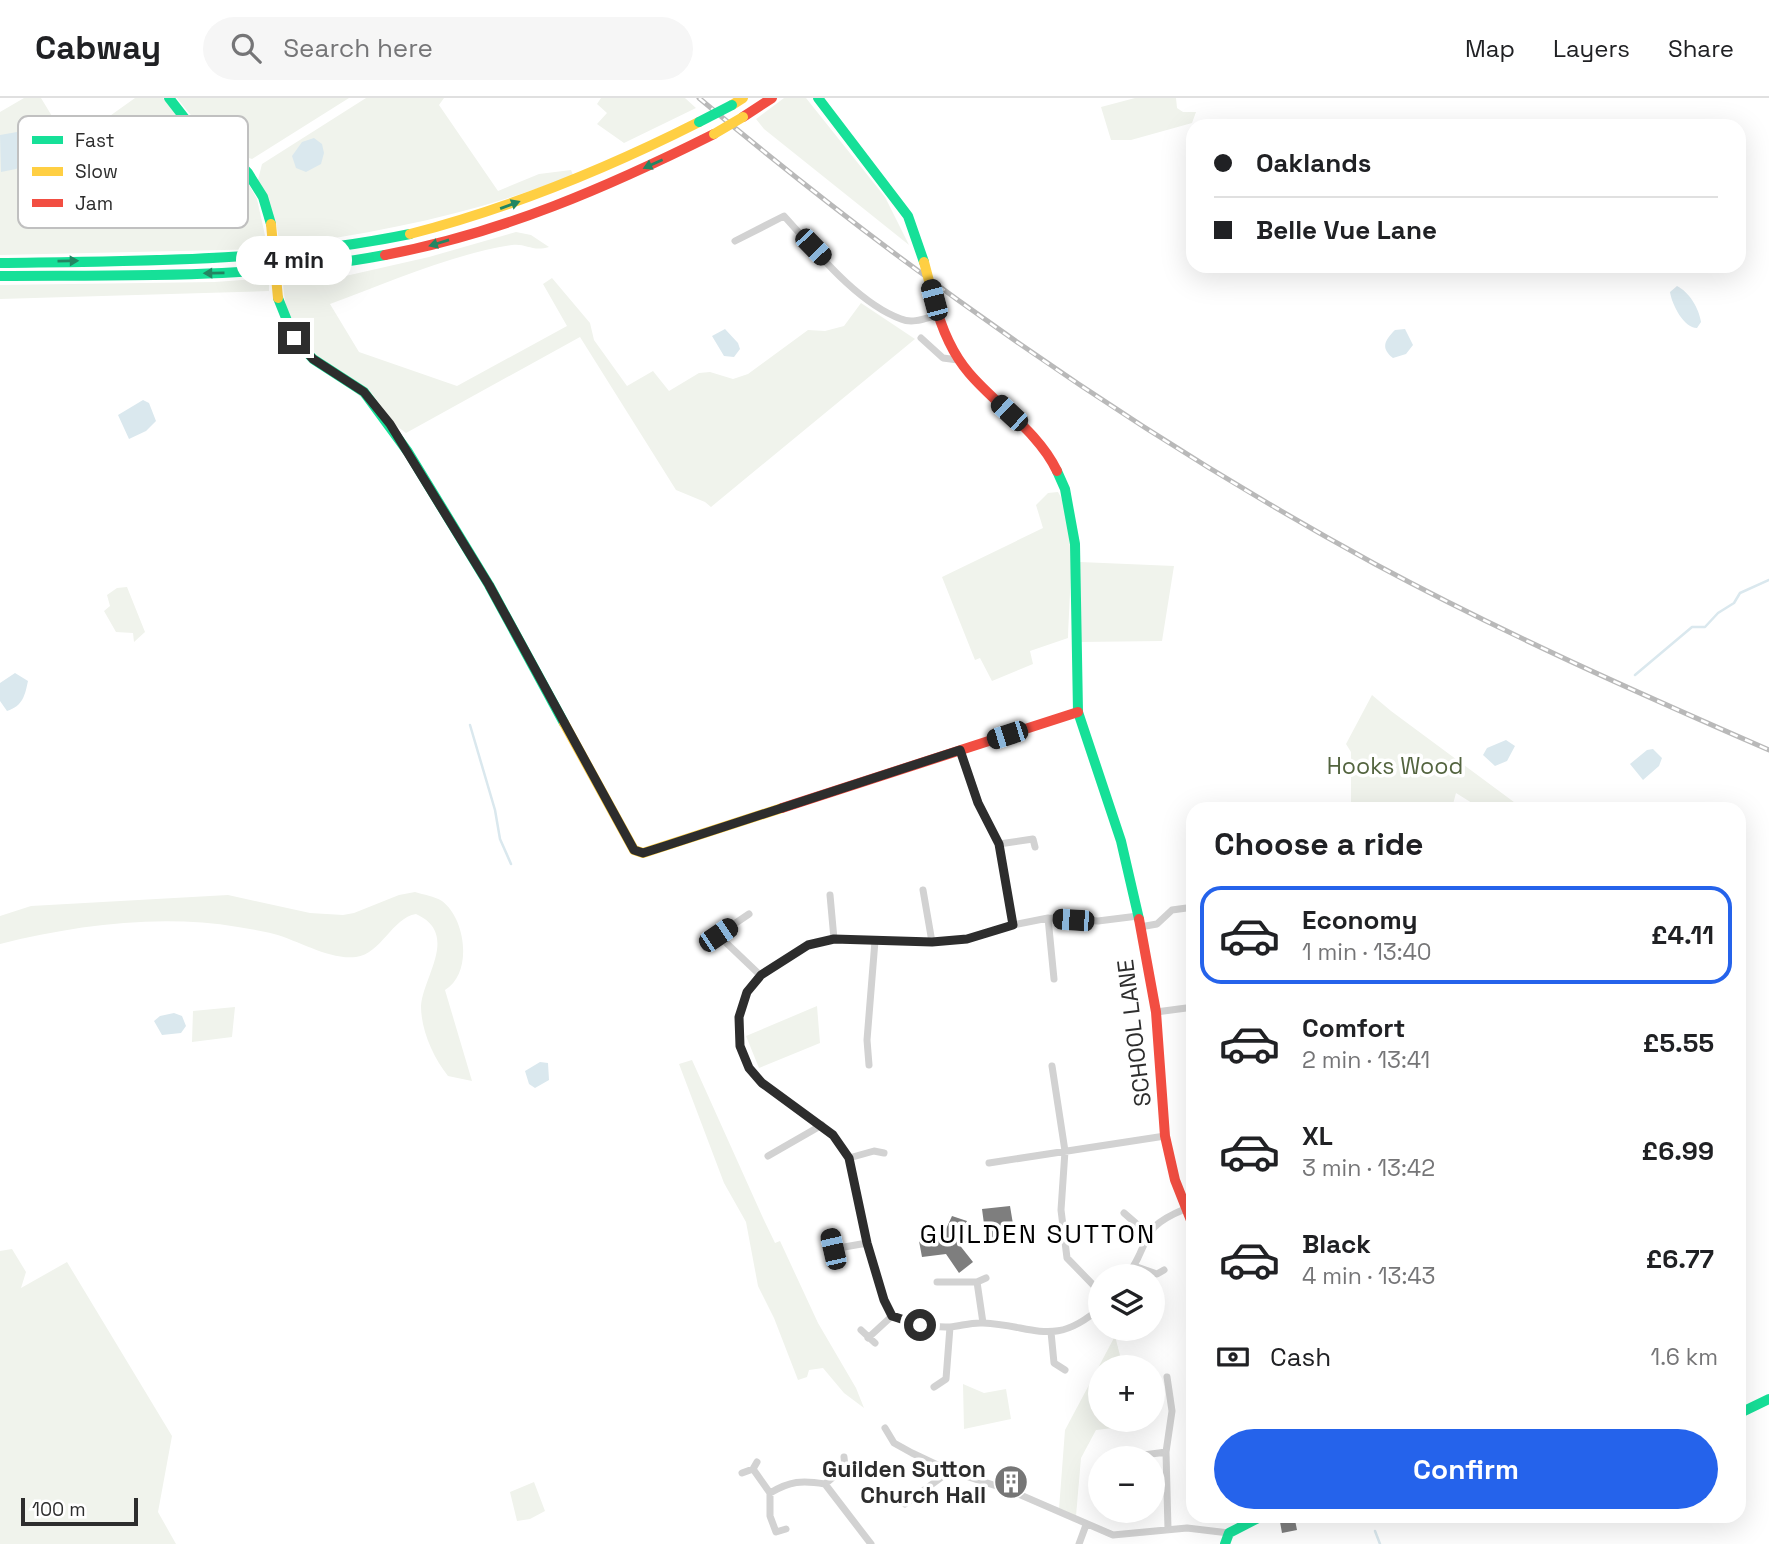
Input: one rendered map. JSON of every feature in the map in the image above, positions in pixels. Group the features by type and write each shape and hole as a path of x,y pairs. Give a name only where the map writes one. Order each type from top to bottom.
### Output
{"main road":[{"path":"169,98 183,116"},
{"path":"0,263 310,252 423,230 495,211 573,183 743,98"},
{"path":"0,276 225,273 311,266 425,247 512,221 655,163 714,134 772,98"},
{"path":"818,98 908,216 924,262 938,316 958,360"},
{"path":"248,173 263,197 271,224 278,298 294,338 313,359 364,392 408,452 489,585 634,850 643,853 1078,712"},
{"name":"SCHOOL LANE","path":"958,360 1029,432 1055,467 1071,508 1078,712 1121,841 1139,921 1156,1012 1165,1136 1185,1209"},
{"path":"1746,1410 1769,1399"},
{"path":"1225,1544 1229,1533 1248,1523"}],"street":[{"path":"735,240 784,216 843,279 884,310 902,320 914,321 938,316"},
{"path":"921,338 943,358 958,360"},
{"path":"960,750 978,803 999,844 1013,925"},
{"path":"999,844 1033,839 1035,847"},
{"path":"923,896 932,942"},
{"path":"833,901 834,939"},
{"path":"1088,1316 1072,1328 1051,1332 983,1323 950,1327 920,1325 892,1316 884,1300 867,1243 849,1158 833,1135 822,1125 762,1083 749,1068 740,1046 739,1017 747,992 761,975 808,945 834,939 932,942 967,939 1048,918 1157,924 1172,910 1186,910"},
{"path":"706,948 718,935 749,914"},
{"path":"1048,918 1054,979"},
{"path":"718,935 761,975"},
{"path":"869,1065 867,1040 875,941"},
{"path":"1156,1012 1186,1008"},
{"path":"868,1053 878,1053"},
{"path":"1052,1066 1065,1151 1061,1210 1067,1258 1088,1280"},
{"path":"768,1156 822,1125"},
{"path":"989,1163 1165,1136"},
{"path":"849,1158 874,1149 884,1153"},
{"path":"1135,1264 1147,1233 1162,1218 1185,1209"},
{"path":"1129,1215 1147,1233"},
{"path":"830,1234 836,1260"},
{"path":"833,1249 867,1243"},
{"path":"937,1282 977,1282 986,1278"},
{"path":"977,1282 983,1323"},
{"path":"861,1330 871,1340 892,1316"},
{"path":"934,1387 946,1379 950,1327"},
{"path":"1051,1332 1050,1366 1065,1370"},
{"path":"1167,1377 1172,1411 1166,1452 1168,1530"},
{"path":"885,1428 894,1443 950,1471 1009,1490 1113,1535 1188,1528 1229,1533"},
{"path":"844,1457 845,1467"},
{"path":"742,1473 755,1465 770,1493 769,1516 776,1532 775,1541"},
{"path":"845,1467 854,1472"},
{"path":"825,1485 845,1467"},
{"path":"905,1504 950,1471"},
{"path":"770,1493 787,1483 802,1480 825,1485 871,1544"},
{"path":"1079,1544 1086,1525"},
{"path":"776,1532 786,1529"}],"green space":[{"path":"24,98 41,98 52,116 18,116 18,228 248,228 248,183 257,199 268,249 0,255 0,112"},
{"path":"135,98 163,98 178,116 110,116"},
{"path":"177,98 349,98 252,159 248,158 248,116 191,116"},
{"path":"366,98 444,98 439,105 498,191 539,174 571,170 573,175 501,200 429,220 280,246 276,222 258,180 262,164"},
{"path":"601,98 685,98 696,108 624,143 597,124 607,113 597,104"},
{"path":"784,98 806,98 885,197 909,245 764,129 756,119"},
{"path":"1135,98 1176,98 1177,108 1183,112 1196,112 1193,119 1186,119 1186,125 1131,140 1111,140 1101,107"},
{"path":"516,232 531,235 549,247 538,249 512,245 489,249 420,270 330,304 359,352 457,386 567,326 543,284 552,278 590,323 594,340 627,386 653,371 669,391 699,373 710,372 733,379 748,374 808,330 825,331 844,326 861,303 915,339 711,507 676,490 580,337 406,433 330,371 303,345 293,329 283,282 289,275 341,277 429,257"},
{"path":"269,278 269,291 0,299 0,285 215,282"},
{"path":"1058,492 1064,505 1070,542 1068,638 1030,651 1033,664 992,681 980,658 975,660 942,577 1043,528 1036,505 1048,493"},
{"path":"1080,562 1174,566 1162,641 1081,642"},
{"path":"127,587 145,632 134,642 133,633 116,632 104,611 110,606 107,595 117,588"},
{"name":"Hooks Wood","path":"1372,695 1514,802 1470,802 1456,793 1454,802 1351,802 1351,752 1346,744"},
{"path":"415,892 442,901 457,920 461,933 463,959 460,971 454,982 445,990 472,1081 448,1076 437,1060 426,1034 421,1006 437,944 436,933 429,922 416,914 400,922 373,950 356,957 335,956 261,931 208,923 148,922 88,927 0,944 0,916 31,906 228,895 310,913 343,915"},
{"path":"817,1006 820,1043 759,1068 746,1036"},
{"path":"235,1007 232,1037 192,1042 193,1011"},
{"path":"692,1060 775,1243 780,1241 818,1323 856,1388 864,1408 844,1393 823,1368 809,1370 807,1377 798,1380 774,1318 758,1286 746,1222 724,1183 679,1064"},
{"path":"12,1249 26,1272 21,1288 67,1262 172,1436 158,1512 176,1544 0,1544 0,1251"},
{"path":"1112,1341 1116,1341 1120,1355 1105,1355"},
{"path":"963,1384 984,1393 1006,1389 1011,1419 964,1429"},
{"path":"1088,1387 1088,1432 1095,1432 1081,1458 1076,1516 1059,1509 1065,1430"},
{"path":"534,1482 545,1511 530,1519 517,1521 510,1492"}],"shaded area":[{"path":"18,133 16,169 1,172 0,135"},
{"path":"314,138 322,144 324,153 321,164 306,172 296,168 292,156 302,142"},
{"path":"1677,286 1686,292 1696,306 1701,322 1697,328 1683,320 1673,303 1670,292"},
{"path":"725,329 740,349 734,357 724,356 712,336"},
{"path":"1405,329 1413,345 1406,354 1393,358 1386,351 1385,344 1395,330"},
{"path":"143,400 149,403 156,421 146,431 129,439 118,415"},
{"path":"15,673 28,681 20,703 7,711 0,701 0,683"},
{"path":"1506,740 1515,746 1507,761 1495,766 1483,755 1487,748"},
{"path":"1653,749 1662,758 1659,766 1643,780 1630,764 1647,750"},
{"path":"174,1013 182,1016 186,1026 181,1033 162,1035 154,1021 160,1016"},
{"path":"540,1062 548,1063 549,1080 535,1088 529,1084 525,1071"}],"building":[{"path":"1010,1206 1013,1224 998,1226 1000,1237 986,1239 982,1209"},
{"path":"952,1216 967,1221 958,1243 973,1262 959,1273 946,1254 922,1257 919,1241 936,1239 935,1231 941,1226 946,1229"},
{"path":"1280,1523 1296,1523 1297,1530 1282,1533"}],"waterway":[{"path":"1635,675 1692,627 1705,627 1718,613 1734,603 1740,593 1769,580"},
{"path":"470,725 495,810 500,839 511,864"},
{"path":"1375,1531 1380,1544"}],"railway":[{"path":"699,98 860,227 942,288 1025,348 1197,460 1375,564 1472,614 1769,750"}],"traffic: fast":[{"path":"169,98 183,116"},
{"path":"818,98 908,216 924,262"},
{"path":"699,122 732,105"},
{"path":"248,173 263,197 271,224"},
{"path":"0,263 257,255 410,234"},
{"path":"0,276 241,272 337,263 385,255"},
{"path":"278,298 294,338 313,359 364,392 408,452 489,585 564,723"},
{"path":"1057,471 1065,489 1075,544 1078,712 1121,841 1139,919"},
{"path":"1746,1410 1769,1399"},
{"path":"1225,1544 1229,1533 1248,1523"}],"traffic: slow":[{"path":"732,105 743,98"},
{"path":"714,134 743,117"},
{"path":"410,234 448,224 558,186 699,122"},
{"path":"271,224 278,298"},
{"path":"924,262 934,300"},
{"path":"564,723 634,850 643,853 782,808"}],"traffic: jam":[{"path":"743,117 772,98"},
{"path":"385,255 471,234 554,206 714,134"},
{"path":"934,300 947,339 957,357 980,385 1039,443 1057,471"},
{"path":"782,808 1078,712"},
{"path":"1139,919 1156,1012 1165,1136 1175,1180 1186,1208"}],"place":[{"name":"Guilden Sutton Church Hall","path":"1011,1482"}],"district":[{"name":"GUILDEN SUTTON","path":"1038,1234"}],"route":[{"path":"294,338 313,359 364,392 390,424 489,585 634,850 643,853 960,750 978,803 999,844 1013,925 967,939 932,942 834,939 808,945 761,975 747,992 739,1017 740,1046 749,1068 762,1083 822,1125 833,1135 849,1158 867,1243 884,1300 892,1316 920,1325"}]}
